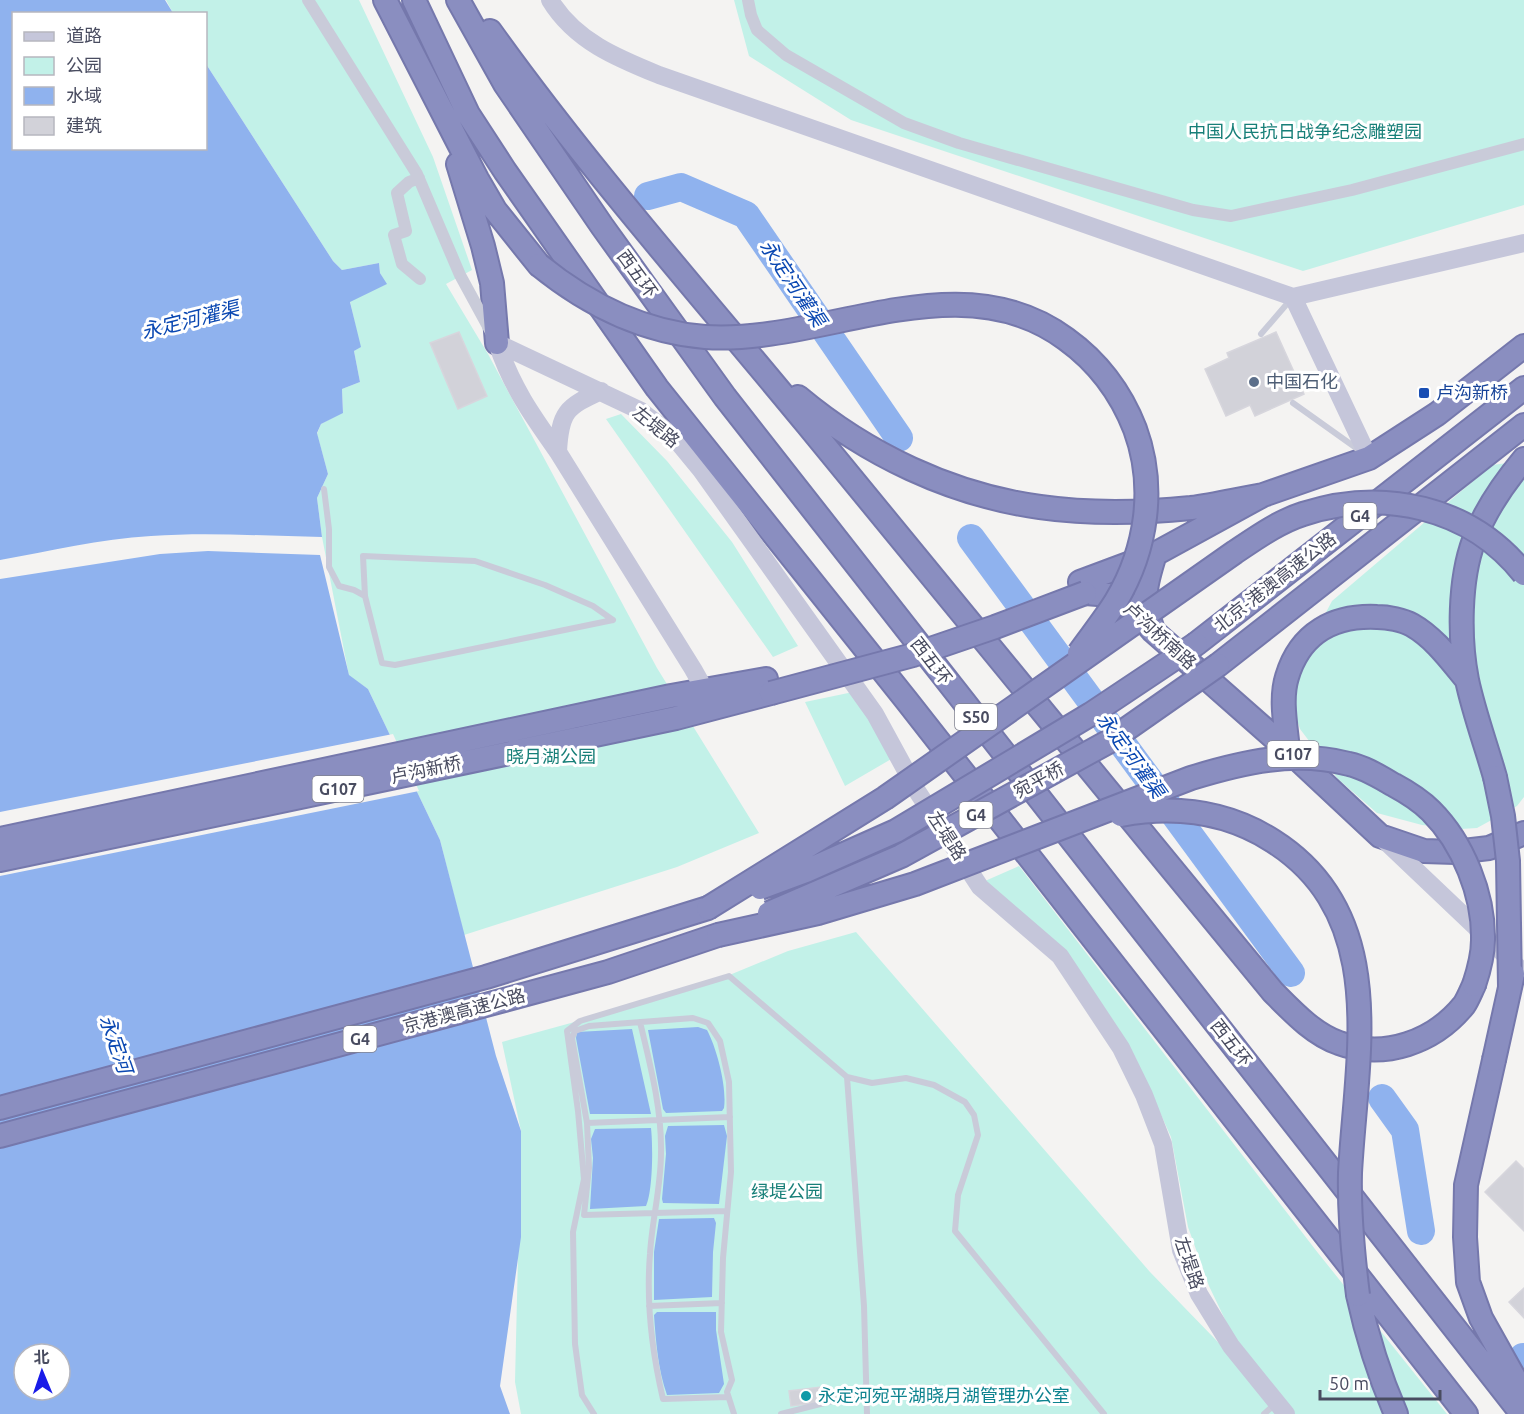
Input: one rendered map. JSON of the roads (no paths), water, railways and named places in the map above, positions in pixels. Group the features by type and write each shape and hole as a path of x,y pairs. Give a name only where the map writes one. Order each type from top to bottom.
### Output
{"highway":[{"path":"385,0 445,119 495,210 539,265 565,286 598,306 638,323 670,332 704,337 740,337 815,327 910,307 946,304 976,306 1009,312 1036,321 1083,351 1119,394 1138,437 1144,463 1146,519 1131,574 1116,602 1065,671"},
{"name":"S50","path":"414,0 468,114 657,388 907,701 1466,1414"},
{"name":"西五环","path":"458,0 505,84 602,226 725,397 1522,1414"},
{"path":"468,0 556,121 949,595 1106,790 1273,992 1292,1011 1311,1028 1337,1043 1364,1050 1388,1049 1413,1043 1433,1034 1465,1004 1480,964 1483,940 1481,907 1463,859 1447,830 1430,810 1383,779 1350,764 1307,758 1236,764 1191,778 1078,823 915,884 818,913 718,935"},
{"path":"445,119 492,283 497,343"},
{"name":"卢沟桥南路","path":"676,718 710,699 913,655 995,627 1155,554 1263,495 1369,458 1437,414 1524,346"},
{"path":"756,362 821,416 873,450 930,477 988,496 1040,507 1096,511 1193,508 1263,495"},
{"name":"北京-港澳高速公路","path":"1196,644 1524,388"},
{"name":"北京-港澳高速公路","path":"1218,665 1524,425"},
{"path":"1517,980 1503,816 1495,777 1467,680 1462,635 1462,603 1466,570 1473,541 1487,512 1508,478 1524,459"},
{"path":"708,908 885,798 1235,552 1271,529 1301,514 1336,505 1366,502 1401,503 1430,510 1456,520 1482,534 1524,574"},
{"path":"1153,631 1145,610 1145,592 1155,554"},
{"name":"卢沟桥南路","path":"1083,587 1111,595 1131,605 1153,631 1288,750 1380,836 1424,850 1455,852 1489,848 1524,833"},
{"path":"1288,750 1284,708 1286,678 1297,654 1311,637 1329,624 1356,616 1385,617 1412,624 1437,644 1467,680"},
{"name":"宛平桥","path":"708,908 806,870 896,831 1091,714 1196,644"},
{"name":"宛平桥","path":"718,935 912,850 1108,742 1218,665"},
{"name":"卢沟桥南路","path":"671,696 710,699"},
{"name":"卢沟新桥","path":"0,839 671,696"},
{"name":"卢沟新桥","path":"0,860 676,718"},
{"path":"1078,823 1136,812 1177,810 1220,816 1254,829 1287,850 1310,870 1326,891 1350,944 1361,1008 1350,1186 1350,1218 1358,1295 1378,1371 1396,1414"},
{"name":"京港澳高速公路","path":"0,1108 486,977 708,908"},
{"path":"1524,928 1517,980 1494,1060 1466,1185 1465,1237 1468,1282 1481,1318 1524,1395"},
{"name":"京港澳高速公路","path":"0,1136 608,972 718,935"}],"street":[{"path":"308,0 419,178 460,275 497,343 521,400 558,452 710,699"},
{"path":"550,0 571,27 591,43 619,59 659,75 1293,297 1524,243"},
{"path":"748,0 757,30 786,55 904,123 959,143 1193,210 1231,216 1352,190 1524,144"},
{"path":"419,178 409,182 397,193 406,231 394,235 402,264 420,279"},
{"path":"1293,297 1369,458"},
{"name":"左堤路","path":"497,343 641,411 673,436 701,470 875,714 917,791 980,887 1059,956 1121,1048 1144,1095 1163,1144 1181,1250 1199,1294 1231,1346 1276,1410"},
{"path":"558,452 559,429 568,409 601,391"},
{"path":"1380,836 1517,980"}],"lane":[{"path":"1261,334 1293,297"},
{"path":"1293,403 1369,458"},
{"path":"324,489 329,530 329,567 339,586 365,596 382,663 406,662 613,620 593,606 545,585 475,561 363,556 365,596"},
{"path":"594,1414 582,1395 575,1344 573,1232 584,1179 578,1111 567,1032 580,1021 729,975 847,1077 872,1083 906,1078 934,1085 964,1102 974,1115 978,1135 958,1195 955,1231 1104,1414"},
{"path":"726,1211 584,1215 588,1168 587,1123 572,1038 575,1031 589,1026 693,1018 708,1023 720,1041 729,1082 731,1172 726,1211 721,1332 732,1380 727,1392 734,1414"},
{"path":"640,1022 652,1071 660,1120 662,1153 650,1253 649,1306 656,1369 663,1400 728,1397"},
{"path":"847,1077 864,1306 867,1414"},
{"path":"587,1123 730,1117"},
{"path":"649,1306 722,1303"},
{"path":"781,1414 837,1401 866,1386"}],"water":[{"path":"0,0 165,0 172,12 12,12 12,150 207,150 207,66 333,261 342,270 379,263 380,273 387,284 350,302 361,347 354,351 360,382 342,389 343,413 321,424 317,433 328,474 317,498 322,537 215,534 151,536 94,543 0,560"},
{"name":"永定河","path":"208,551 320,555 349,675 368,689 440,840 496,1056 521,1131 521,1237 500,1386 510,1414 0,1414 0,579 160,554"},
{"path":"698,1027 707,1030 714,1047 723,1079 724,1108 722,1111 666,1113 663,1109 648,1030"},
{"path":"632,1029 651,1114 590,1114 576,1038 577,1032"},
{"path":"724,1125 727,1136 719,1204 663,1203 665,1136 668,1126"},
{"path":"651,1128 651,1179 646,1206 590,1209 593,1158 591,1139 595,1129"},
{"path":"714,1218 716,1223 712,1297 654,1300 654,1252 659,1219"},
{"path":"657,1312 716,1312 716,1330 724,1384 719,1393 667,1395 661,1375 657,1346 654,1315"}],"waterway":[{"name":"永定河灌渠","path":"648,196 681,187 746,215 899,438"},
{"name":"永定河灌渠","path":"971,538 1291,973"},
{"name":"永定河灌渠","path":"1382,1098 1405,1130 1421,1231"}],"place":[{"name":"中国石化","path":"1254,382"},
{"name":"卢沟新桥","path":"1424,393"},
{"name":"永定河宛平湖晓月湖管理办公室","path":"806,1396"}],"park label":[{"name":"中国人民抗日战争纪念雕塑园","path":"1305,132"},
{"name":"晓月湖公园","path":"551,757"},
{"name":"绿堤公园","path":"787,1192"}]}
